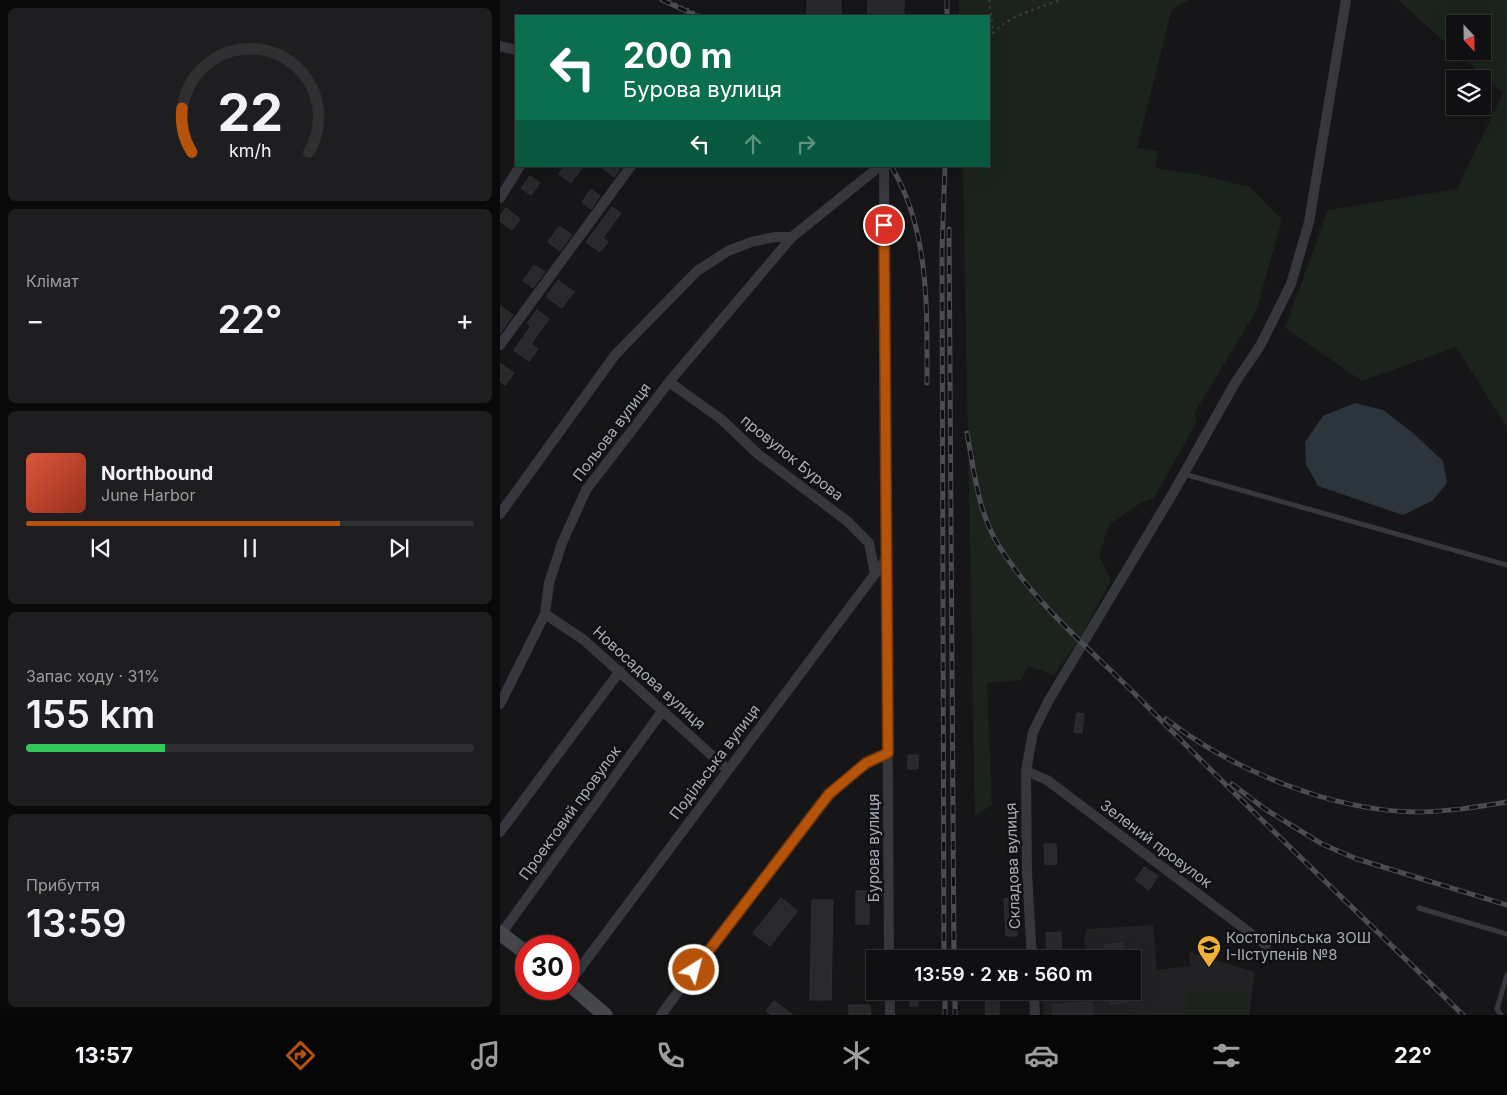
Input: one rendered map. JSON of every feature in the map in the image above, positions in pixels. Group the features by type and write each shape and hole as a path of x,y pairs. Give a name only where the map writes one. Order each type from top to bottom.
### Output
{"main road":[{"path":"501,933 515,944"},
{"path":"580,993 605,1015"}],"street":[{"name":"Складова вулиця","path":"1031,950 1027,873 1026,771 1033,732 1049,700 1184,474 1235,383 1275,320 1299,262 1309,222 1346,0"},
{"path":"500,46 515,50"},
{"path":"500,198 519,167"},
{"path":"500,345 630,167"},
{"name":"Польова вулиця","path":"500,704 545,614 549,583 562,544 586,490 669,382 792,237 879,167"},
{"name":"Бурова вулиця","path":"884,167 889,950"},
{"path":"500,514 615,355 697,271 728,251 750,242 775,237 792,237"},
{"name":"провулок Бурова","path":"669,382 721,419 758,454 847,520 869,543 876,574"},
{"name":"Подільська вулиця","path":"580,969 886,559"},
{"name":"Новосадова вулиця","path":"545,614 584,640 728,770"},
{"path":"500,832 620,672"},
{"name":"Проектовий провулок","path":"501,933 663,710"},
{"path":"661,1015 829,794 866,763 888,753"},
{"name":"Зелений провулок","path":"1026,771 1047,780 1266,945"},
{"path":"890,1000 890,1015"},
{"path":"1034,1000 1035,1015"}],"lane":[{"path":"1184,474 1507,565"},
{"path":"1419,908 1507,934"},
{"path":"1501,1015 1497,1010 1507,975"}],"path":[{"path":"669,0 701,15"},
{"path":"989,0 993,32"},
{"path":"990,36 993,32 1013,19 1060,0"}],"shaded area":[{"path":"959,0 1189,0 1172,9 1137,148 1158,151 1155,168 1196,174 1250,187 1282,220 1256,311 1195,412 1196,423 1154,498 1142,502 1109,525 1099,555 1111,581 1077,643 1054,675 1028,666 1022,680 987,683 992,805 975,816 963,167 990,167 990,15 959,15"},
{"path":"1398,0 1507,0 1507,427 1456,347 1362,381 1285,328 1328,210 1457,189 1503,93 1491,82 1491,70 1477,70 1466,60 1491,60 1491,15 1446,15 1446,43"},
{"path":"1355,403 1383,410 1413,433 1443,461 1447,483 1432,501 1403,515 1318,486 1306,464 1305,442 1323,416"},
{"name":"Костопільська ЗОШ І-ІІступенів №8","path":"1153,925 1157,970 1190,966 1189,952 1255,972 1249,1015 1043,1015 1042,1000 1141,1000 1141,950 1085,950 1084,938 1087,929"},
{"path":"1187,990 1248,992 1247,1015 1186,1015"}],"building":[{"path":"807,0 841,0 841,15 807,15"},
{"path":"868,0 904,0 904,15 868,15"},
{"path":"564,167 582,167 571,183 559,174"},
{"path":"601,167 621,167 614,177"},
{"path":"530,176 540,183 531,195 521,188"},
{"path":"591,189 600,196 591,209 582,202"},
{"path":"612,207 621,213 603,238 608,242 600,252 586,242"},
{"path":"506,208 520,219 512,230 500,221 500,216"},
{"path":"559,226 572,235 560,251 548,242"},
{"path":"534,265 545,272 533,288 523,281"},
{"path":"558,280 574,292 562,308 546,297"},
{"path":"500,306 513,315 500,333"},
{"path":"537,310 549,319 531,344 538,349 529,361 514,350 531,326 527,323"},
{"path":"500,363 514,373 505,385 500,381"},
{"path":"1077,713 1084,714 1082,733 1074,732"},
{"path":"908,755 918,755 918,769 908,769"},
{"path":"1044,844 1056,844 1057,864 1045,865"},
{"path":"1144,867 1158,876 1149,890 1135,880"},
{"path":"856,891 869,891 869,924 856,924"},
{"path":"781,898 798,911 770,946 753,933"},
{"path":"1015,898 1017,936 1006,936 1004,899"},
{"path":"812,900 833,900 831,1000 810,1000"},
{"path":"1061,932 1062,950 1047,950 1046,933"},
{"path":"1122,943 1123,950 1105,950 1105,945"},
{"path":"910,1000 918,1000 918,1006 910,1006"},
{"path":"985,1000 999,1000 999,1015 986,1015"},
{"path":"1110,1000 1128,1000 1128,1002 1110,1004"},
{"path":"774,1001 793,1015 772,1015 766,1011"},
{"path":"1092,1002 1093,1015 1053,1015 1052,1005"},
{"path":"849,1005 870,1005 871,1015 849,1015"}],"railway":[{"path":"662,0 695,15"},
{"path":"947,0 947,15"},
{"path":"892,167 904,191 920,244 926,300 927,383"},
{"path":"944,950 942,250 945,167"},
{"path":"949,229 954,950"},
{"path":"967,433 981,506 986,520 999,546 1030,588 1083,644 1463,1015"},
{"path":"1166,719 1192,738 1252,771 1317,796 1384,810 1416,812 1451,810 1507,802"},
{"path":"1232,784 1265,809 1322,844 1357,859 1507,905"},
{"path":"945,1000 945,1015"},
{"path":"955,1000 955,1015"}],"place":[{"name":"Костопільська ЗОШ І-ІІступенів №8","path":"1209,968"}],"route":[{"path":"694,970 829,794 866,763 888,753 884,225"}]}
